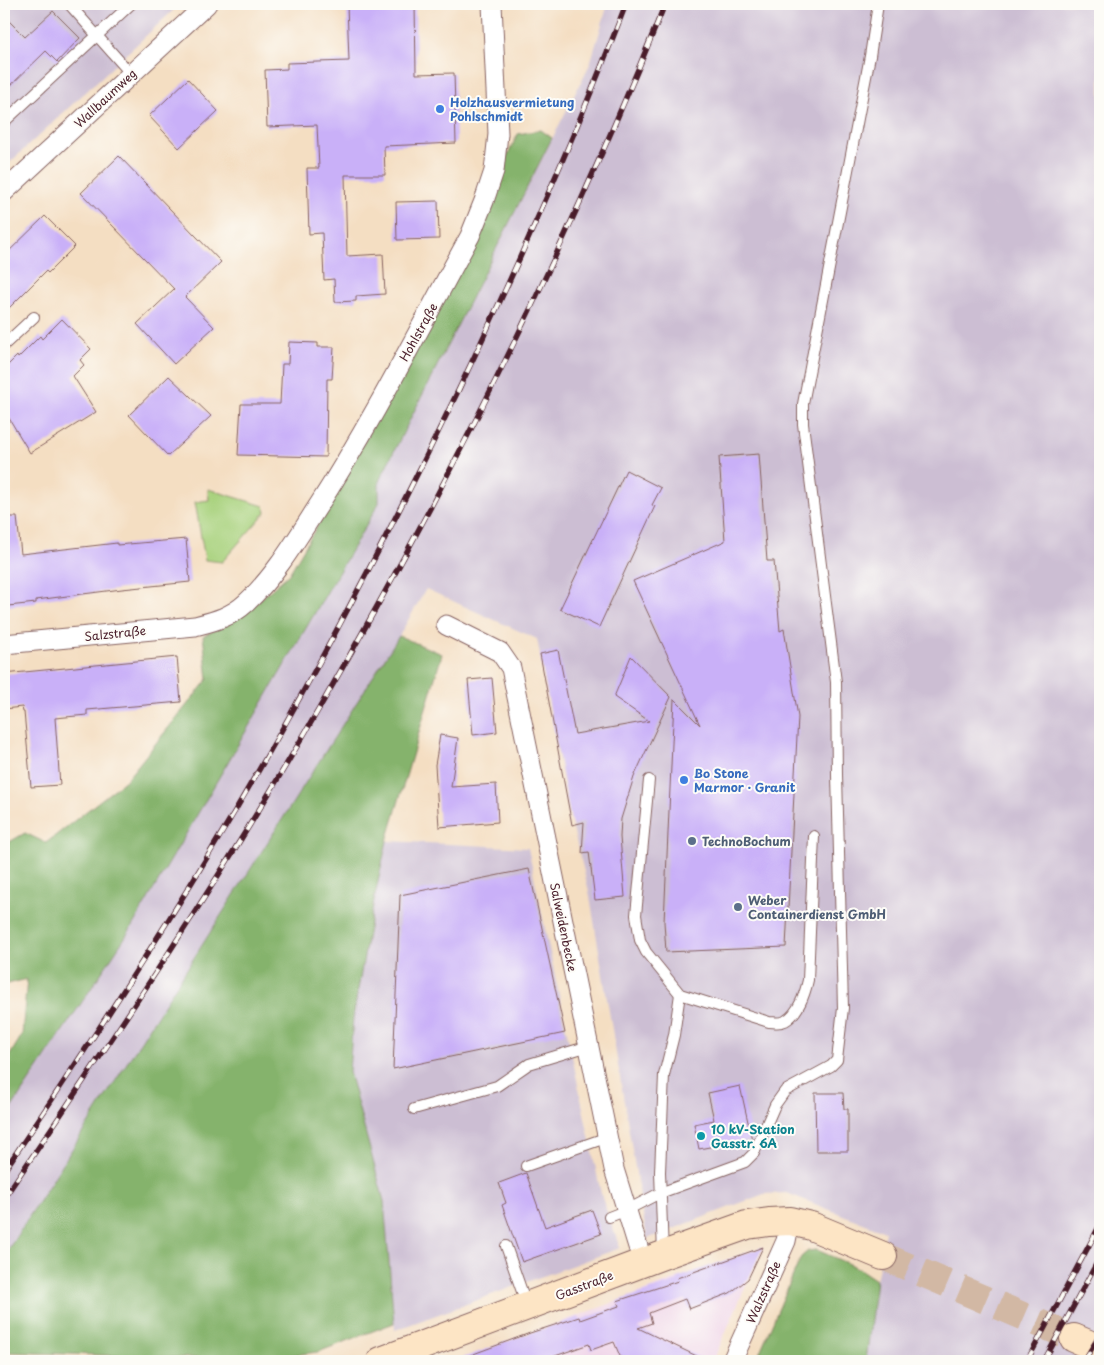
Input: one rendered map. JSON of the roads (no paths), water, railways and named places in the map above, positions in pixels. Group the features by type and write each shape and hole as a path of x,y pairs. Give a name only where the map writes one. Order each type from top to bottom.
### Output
{"street":[{"name":"Wallbaumweg","path":"4,192 207,4"},
{"name":"Hohlstraße","path":"226,618 245,604 264,584 317,508 352,453 470,236 494,171 498,134 492,4"},
{"name":"Salzstraße","path":"4,644 195,626 226,618"},
{"name":"Salweidenbecke","path":"446,625 500,652 511,668 614,1169 627,1210 653,1259"},
{"name":"Gasstraße","path":"381,1361 747,1225 790,1221 812,1226 883,1256"},
{"name":"Walzstraße","path":"732,1361 786,1240 790,1221"},
{"path":"1074,1338 1100,1349"}],"lane":[{"path":"69,4 131,74"},
{"path":"4,122 131,4"},
{"path":"609,1217 660,1193 745,1162 754,1153 775,1105 785,1091 830,1066 836,1060 843,1008 836,682 803,424 803,404 870,56 878,4"},
{"path":"4,345 34,317"},
{"path":"649,780 636,915 640,940 646,952 680,994 769,1022 778,1023 790,1017 805,995 808,980 814,836"},
{"path":"653,1259 660,1193 664,1075 674,1035 680,994"},
{"path":"414,1110 497,1086 529,1064 589,1046"},
{"path":"526,1166 608,1137"},
{"path":"506,1246 527,1307"}],"tunnel":[{"path":"883,1256 1074,1338"}],"railway":[{"path":"4,1171 103,1022 200,869 269,752 336,632 399,511 481,342 567,150 626,4"},
{"path":"4,1198 127,1016 206,894 283,770 368,622 461,449 505,362 588,184 665,4"},
{"path":"1027,1361 1100,1225"},
{"path":"1044,1361 1100,1257"},
{"path":"1084,1361 1100,1335"}],"place":[{"name":"Holzhausvermietung Pohlschmidt","path":"440,109"},
{"name":"Bo Stone Marmor · Granit","path":"684,780"},
{"name":"TechnoBochum","path":"692,841"},
{"name":"Weber Containerdienst GmbH","path":"738,907"},
{"name":"10 kV-Station Gasstr. 6A","path":"701,1136"}]}
